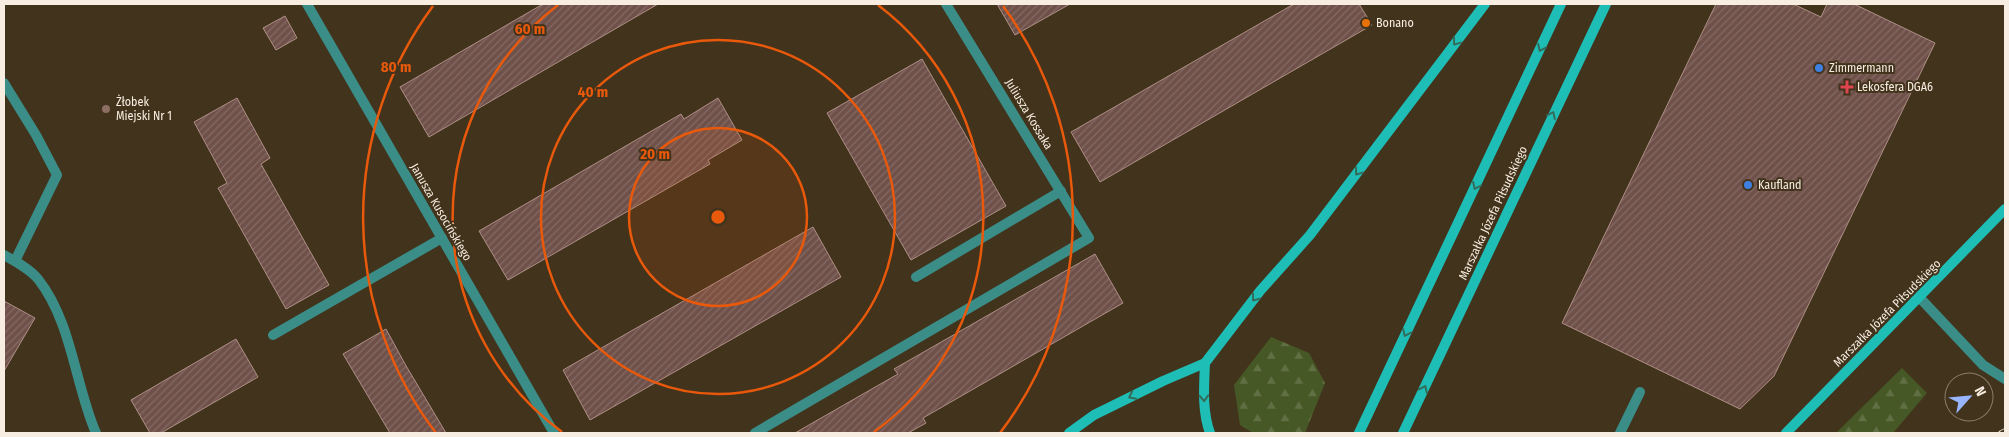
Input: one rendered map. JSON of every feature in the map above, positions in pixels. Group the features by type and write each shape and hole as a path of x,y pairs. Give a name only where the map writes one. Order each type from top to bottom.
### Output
{"main road":[{"path":"1070,433 1094,415 1163,381 1205,363 1260,291 1310,235 1485,4"},
{"path":"1359,433 1561,4"},
{"name":"Marszałka Józefa Piłsudskiego","path":"1403,433 1606,4"},
{"name":"Marszałka Józefa Piłsudskiego","path":"1786,433 2005,209"},
{"path":"1205,363 1205,414 1210,433"}],"street":[{"name":"Janusza Kusocińskiego","path":"307,4 554,433"},
{"name":"Juliusza Kossaka","path":"755,433 1089,238 946,4"},
{"path":"4,83 36,135 57,175 15,262"},
{"path":"916,277 1061,191"},
{"path":"273,335 442,238"},
{"path":"4,255 38,278 50,298 64,330 79,378 86,413 96,433"},
{"path":"1920,298 1983,365 2005,379"},
{"path":"1620,433 1640,392"}],"green space":[{"path":"1271,337 1309,353 1325,383 1305,433 1253,433 1240,425 1234,385"},
{"path":"1902,368 1927,393 1893,433 1836,433"}],"building":[{"path":"543,4 658,4 429,137 400,87"},
{"path":"997,4 1070,4 1015,35"},
{"path":"1294,4 1359,4 1372,25 1100,182 1071,132"},
{"name":"Kaufland","path":"1716,4 1793,4 1821,17 1827,4 1854,4 1935,43 1774,376 1740,409 1562,323"},
{"path":"285,16 297,38 276,50 263,28"},
{"path":"922,59 1006,206 911,260 827,113"},
{"path":"237,98 270,158 261,164 329,285 286,309 218,188 227,183 194,122"},
{"path":"718,98 742,140 708,160 710,164 508,280 479,231 681,114 684,119"},
{"path":"813,227 841,277 590,420 563,370"},
{"path":"1095,254 1123,303 923,418 926,423 908,433 795,433 898,374 894,369"},
{"path":"4,301 35,318 4,371"},
{"path":"386,329 446,433 390,433 343,354"},
{"path":"236,339 258,377 161,433 150,433 131,400"}],"railway":[{"path":"2001,433 2005,431"}],"place":[{"name":"Bonano","path":"1366,23"},
{"name":"Zimmermann","path":"1819,68"},
{"name":"Lekosfera DGA6","path":"1847,87"},
{"name":"Żłobek Miejski Nr 1","path":"106,109"},
{"name":"Kaufland","path":"1748,185"}]}
